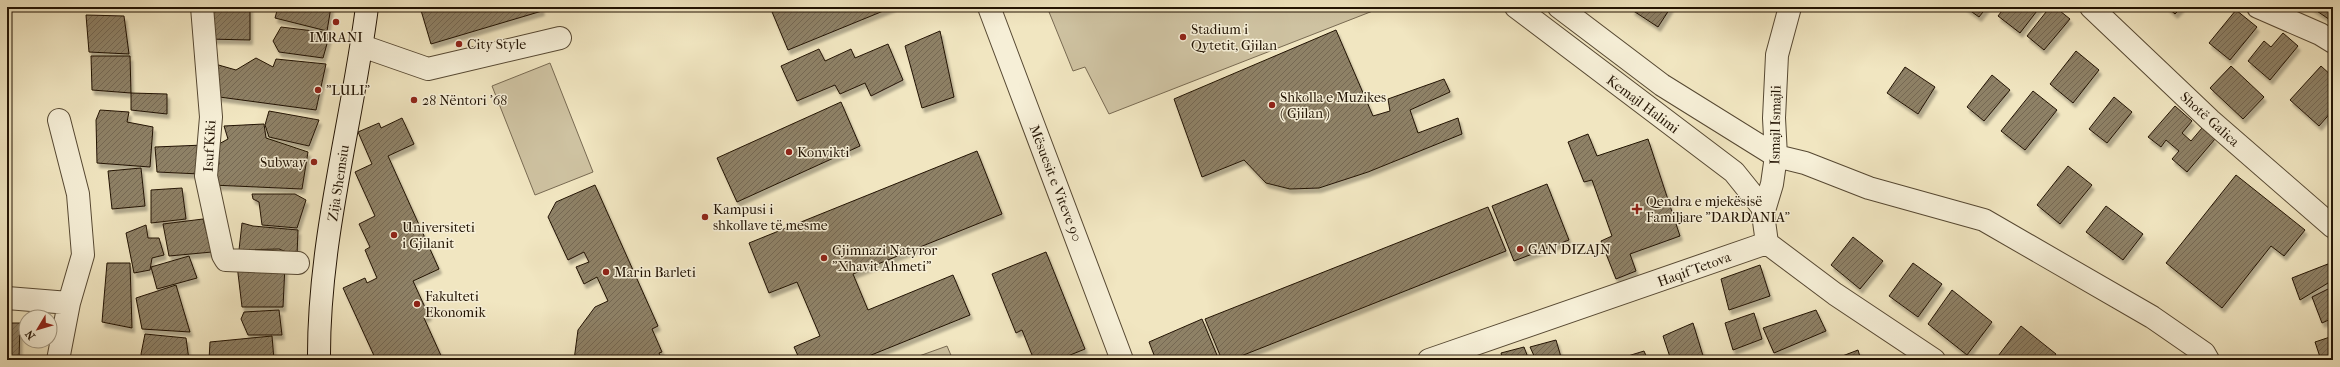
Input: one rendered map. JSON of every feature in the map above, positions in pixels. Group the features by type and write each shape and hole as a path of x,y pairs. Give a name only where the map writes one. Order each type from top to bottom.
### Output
{"street":[{"name":"Isuf Kiki","path":"202,7 211,117 206,176 223,255 226,260 298,262"},
{"name":"Zija Shemsiu","path":"319,360 326,259 342,150 362,46 367,7"},
{"name":"Mësuesit e Viteve 90","path":"989,7 1122,360"},
{"name":"Kemajl Halimi","path":"1516,7 1734,172 1763,208"},
{"path":"1559,7 1662,85 1776,156 1805,163 1869,188 1984,220 2152,317 2204,353 2208,360"},
{"name":"Ismajl Ismajli","path":"1767,243 1763,208 1772,184 1776,156 1774,118 1777,55 1790,7"},
{"name":"Shotë Galica","path":"2090,7 2210,120 2333,227"},
{"path":"2258,7 2320,34 2333,42"},
{"path":"362,46 428,69 560,38"},
{"path":"58,360 69,302 83,255 78,194 59,120"},
{"path":"1767,243 1835,294 1934,360"},
{"name":"Haqif Tetova","path":"1429,360 1767,243"},
{"path":"7,298 69,302"}],"shaded area":[{"name":"Stadium i Qytetit, Gjilan","path":"1047,7 1383,7 1109,114 1085,67 1073,71"},
{"path":"550,63 593,172 535,195 492,86"},
{"path":"947,346 953,360 908,360"}],"building":[{"path":"207,7 250,7 250,40 208,39"},
{"path":"278,7 331,7 327,31 275,18"},
{"path":"420,7 541,7 542,11 431,44"},
{"path":"770,7 893,7 788,50"},
{"path":"1634,7 1671,7 1658,27 1632,10"},
{"path":"1965,7 1987,7 1979,17"},
{"path":"2005,7 2040,7 2020,33 1998,16"},
{"path":"2050,7 2055,7 2070,19 2044,50 2027,36"},
{"path":"2167,7 2182,7 2175,14"},
{"path":"2311,7 2333,7 2333,22"},
{"path":"2236,10 2257,27 2230,60 2209,43"},
{"path":"86,15 124,16 129,54 89,52"},
{"path":"281,27 330,33 323,58 279,52 273,41"},
{"name":"Shkolla e Muzikes ( Gjilan )","path":"1336,30 1373,116 1390,111 1388,99 1444,79 1450,92 1410,110 1418,133 1458,118 1462,134 1368,172 1319,188 1290,189 1266,183 1244,160 1202,177 1174,99"},
{"path":"940,31 954,97 922,108 905,46"},
{"path":"2283,33 2298,46 2270,80 2248,61 2264,41 2271,47"},
{"path":"888,44 903,80 871,96 865,83 840,94 835,85 797,101 781,66 819,49 825,61 851,49 855,58"},
{"path":"2076,51 2099,70 2073,103 2050,84"},
{"path":"91,56 130,56 131,93 92,90"},
{"path":"256,58 273,67 276,59 326,64 316,110 212,96 215,64 236,70"},
{"path":"2231,66 2264,97 2243,119 2210,88"},
{"path":"2321,66 2333,77 2333,110 2319,126 2290,100"},
{"path":"1905,67 1935,87 1918,114 1887,93"},
{"path":"1992,75 2010,90 1984,121 1967,107"},
{"path":"2033,91 2057,110 2025,150 2001,131"},
{"path":"131,93 167,94 167,114 131,110"},
{"path":"2114,97 2132,112 2107,143 2089,129"},
{"name":"Konvikti","path":"841,102 860,146 737,202 717,158"},
{"path":"2175,106 2192,121 2182,133 2191,141 2202,128 2215,139 2187,172 2172,159 2179,151 2166,140 2161,147 2148,137"},
{"path":"100,110 129,112 127,122 153,127 150,167 97,163 96,120"},
{"path":"269,111 319,120 309,146 269,137 265,125"},
{"name":"Universiteti i Gjilanit","path":"402,118 414,144 388,156 439,269 413,281 429,316 424,318 443,360 376,360 343,288 365,278 367,283 377,278 365,250 370,247 359,224 375,216 355,172 372,164 358,132 379,123 381,128"},
{"path":"264,124 266,138 308,152 302,189 212,185 210,163 219,164 217,145 228,139 224,126"},
{"name":"Qendra e mjekësisë Familjare \"DARDANIA\"","path":"1588,134 1597,156 1648,139 1680,236 1630,254 1636,271 1616,279 1601,241 1612,236 1592,180 1584,182 1568,142"},
{"path":"204,145 200,174 157,172 155,147"},
{"name":"Gjimnazi Natyror \"Xhavit Ahmeti\"","path":"977,151 1002,214 853,274 868,310 953,275 970,315 859,360 800,360 794,347 820,336 797,282 769,293 749,243"},
{"path":"2068,166 2092,185 2060,224 2037,205"},
{"path":"141,168 145,206 112,209 108,171"},
{"path":"2236,175 2305,230 2284,256 2271,246 2222,308 2166,263"},
{"path":"1547,184 1569,240 1514,261 1492,206"},
{"name":"Marin Barleti","path":"595,185 658,326 652,329 662,352 659,353 662,360 574,360 578,330 595,307 608,301 597,277 584,284 576,267 589,262 584,252 568,260 548,217 556,202"},
{"path":"182,188 186,219 151,223 151,190"},
{"path":"252,194 295,194 306,200 297,228 262,225 259,202 253,199"},
{"path":"2106,206 2143,234 2123,260 2086,232"},
{"path":"1488,207 1506,251 1231,360 1222,360 1205,319"},
{"path":"203,219 212,252 169,256 163,224"},
{"path":"242,223 253,226 298,230 297,256 279,249 239,250"},
{"path":"146,225 148,238 159,238 164,255 152,258 150,270 134,273 126,233"},
{"path":"1853,237 1883,261 1860,289 1831,265"},
{"path":"1046,252 1085,349 1058,360 1034,360 1022,330 1016,333 992,274"},
{"path":"189,256 197,278 157,289 151,267"},
{"path":"2333,262 2333,280 2300,300 2292,278"},
{"path":"107,263 130,263 132,328 102,322"},
{"path":"1913,263 1942,284 1918,317 1889,296"},
{"path":"237,265 285,265 283,307 242,307"},
{"path":"1760,265 1770,296 1729,310 1721,279"},
{"path":"176,285 190,332 142,329 136,298"},
{"path":"2332,287 2333,318 2322,323 2312,297"},
{"path":"1952,290 1992,322 1967,355 1928,324"},
{"path":"279,310 282,335 248,335 241,319 244,312"},
{"path":"1816,310 1826,331 1774,353 1763,328"},
{"path":"1754,313 1762,339 1733,350 1725,323"},
{"path":"1202,319 1219,360 1156,360 1149,342"},
{"path":"7,323 18,323 19,360 7,360"},
{"path":"1693,323 1704,359 1671,360 1663,336"},
{"path":"2021,326 2056,354 2051,360 1995,360"},
{"path":"145,334 186,338 189,360 143,360 141,354"},
{"path":"272,336 274,360 209,360 210,342"},
{"path":"2333,336 2333,360 2321,360 2315,342"},
{"path":"1556,340 1561,357 1552,360 1536,360 1530,347"},
{"path":"1524,347 1529,360 1503,360 1501,353"},
{"path":"1858,350 1861,360 1832,360"},
{"path":"1644,351 1648,360 1615,360"}],"place":[{"name":"IMRANI","path":"336,22"},
{"name":"Stadium i Qytetit, Gjilan","path":"1183,37"},
{"name":"City Style","path":"459,44"},
{"name":"\"LULI\"","path":"318,90"},
{"name":"28 Nëntori '68","path":"414,100"},
{"name":"Shkolla e Muzikes ( Gjilan )","path":"1272,105"},
{"name":"Konvikti","path":"789,152"},
{"name":"Subway","path":"314,162"},
{"name":"Qendra e mjekësisë Familjare \"DARDANIA\"","path":"1637,209"},
{"name":"Kampusi i shkollave të mesme","path":"705,217"},
{"name":"Universiteti i Gjilanit","path":"394,235"},
{"name":"GAN DIZAJN","path":"1520,249"},
{"name":"Gjimnazi Natyror \"Xhavit Ahmeti\"","path":"824,258"},
{"name":"Marin Barleti","path":"606,272"},
{"name":"Fakulteti Ekonomik","path":"417,304"}]}
